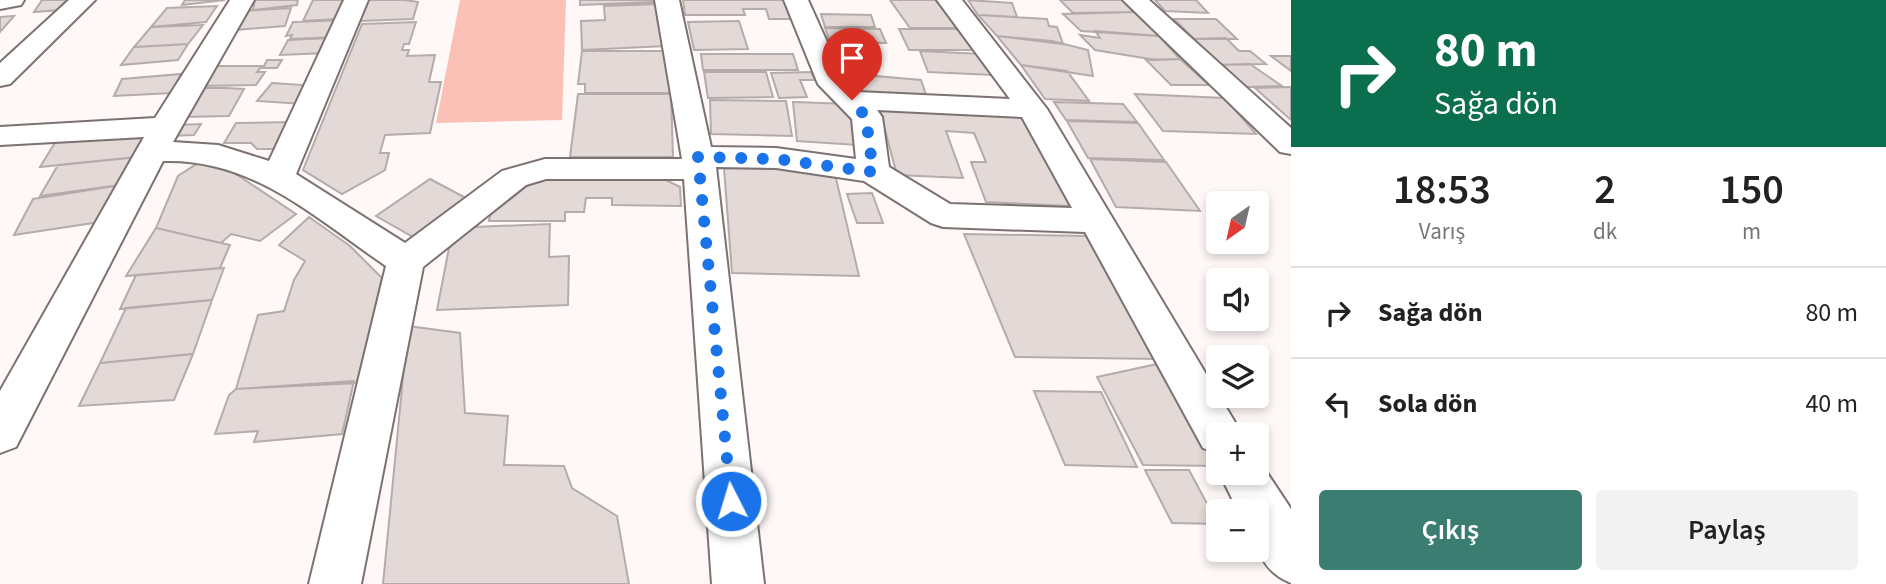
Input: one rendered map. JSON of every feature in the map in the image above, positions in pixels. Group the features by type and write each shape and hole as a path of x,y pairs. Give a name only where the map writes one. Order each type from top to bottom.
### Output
{"street":[{"path":"0,2 12,0"},
{"path":"0,78 83,0"},
{"path":"0,433 159,139 242,0"},
{"path":"278,177 356,0"},
{"path":"667,0 699,163 738,584"},
{"path":"796,0 832,84 852,100 866,117 873,172"},
{"path":"949,0 1032,109 1212,422"},
{"path":"1135,0 1291,145"},
{"path":"852,100 1032,109"},
{"path":"0,136 159,139 241,160 278,177 406,261"},
{"path":"335,584 406,261 514,178 545,169 776,159 873,172 943,215 1095,221"},
{"path":"1249,485 1291,557"}],"shaded area":[{"path":"460,0 566,0 562,120 436,123"}],"building":[{"path":"42,0 66,0 60,10 34,12"},
{"path":"185,0 225,0 182,5"},
{"path":"255,0 298,0 297,5 253,10"},
{"path":"313,0 344,0 336,19 303,21"},
{"path":"368,0 418,2 413,19 360,21"},
{"path":"580,0 654,0 655,2 580,5"},
{"path":"683,0 786,0 793,19 769,19 766,9 743,9 745,15 685,15"},
{"path":"890,0 936,0 958,28 910,28"},
{"path":"968,0 1012,3 1017,17 978,15"},
{"path":"1060,0 1123,0 1136,12 1073,13"},
{"path":"1155,0 1196,0 1208,13 1165,11"},
{"path":"658,4 666,46 582,50 581,21 605,20 604,6"},
{"path":"217,6 206,22 151,27 167,8"},
{"path":"291,8 285,26 235,30 243,11"},
{"path":"1136,12 1159,36 1081,31 1063,14"},
{"path":"821,14 871,15 875,27 825,27"},
{"path":"978,15 1047,19 1049,26 1057,27 1063,44 997,36"},
{"path":"14,16 0,32 0,17"},
{"path":"1174,19 1216,19 1237,39 1194,39"},
{"path":"344,20 336,37 290,39 292,35 286,36 293,22"},
{"path":"739,21 748,49 694,50 688,22"},
{"path":"416,22 409,44 404,44 402,50 409,50 407,56 435,55 429,82 441,82 430,133 385,135 380,153 389,153 385,170 342,194 303,170 362,24"},
{"path":"203,25 188,44 134,47 151,27"},
{"path":"825,28 880,29 886,43 830,42"},
{"path":"899,29 960,29 973,50 909,50"},
{"path":"1095,31 1159,36 1180,59 1156,60 1095,50 1080,35 1100,38"},
{"path":"997,36 1052,41 1088,50 1093,76 1021,65"},
{"path":"330,38 327,53 280,55 288,40"},
{"path":"1226,38 1239,51 1250,51 1266,64 1218,65 1191,39"},
{"path":"188,44 178,60 121,65 134,47"},
{"path":"582,51 669,51 670,93 585,93 585,84 578,84"},
{"path":"920,51 982,54 993,75 928,72"},
{"path":"701,54 793,54 798,70 703,70"},
{"path":"831,56 868,56 876,76 921,80 927,98 867,94 845,85"},
{"path":"1271,56 1291,56 1291,71"},
{"path":"1180,59 1209,85 1171,85 1146,60"},
{"path":"267,60 282,60 277,68 263,68"},
{"path":"1250,64 1282,86 1245,87 1218,65"},
{"path":"1021,65 1067,71 1089,101 1045,99"},
{"path":"217,66 262,66 257,72 265,72 256,85 203,86"},
{"path":"704,72 766,72 773,97 708,98"},
{"path":"811,72 815,80 800,80 807,97 779,98 771,73"},
{"path":"181,74 173,93 114,96 122,79"},
{"path":"272,83 318,86 303,104 257,101"},
{"path":"1291,87 1291,120 1255,88"},
{"path":"202,88 244,89 229,116 183,117"},
{"path":"578,94 671,94 673,157 570,157"},
{"path":"1135,94 1225,98 1256,134 1163,131"},
{"path":"710,100 786,101 792,136 711,134"},
{"path":"793,102 850,104 857,145 797,141"},
{"path":"1054,102 1123,104 1137,122 1066,120"},
{"path":"879,107 1025,113 1070,206 986,202 971,162 986,162 974,133 946,131 963,178 897,175"},
{"path":"1067,121 1138,123 1164,160 1088,158"},
{"path":"290,122 276,149 257,149 251,143 224,143 236,123"},
{"path":"201,124 194,135 170,136 177,125"},
{"path":"150,132 138,157 40,167 56,141"},
{"path":"209,156 296,214 260,241 231,234 221,243 156,228 178,176"},
{"path":"138,157 127,184 40,196 58,165"},
{"path":"1090,159 1166,162 1200,211 1116,207"},
{"path":"724,168 834,170 859,276 732,273"},
{"path":"430,179 466,198 413,237 376,216"},
{"path":"536,179 666,180 680,187 681,206 612,205 612,198 586,198 584,212 565,212 565,221 489,221 490,215"},
{"path":"127,184 113,220 14,235 33,199"},
{"path":"872,193 883,223 857,223 847,194"},
{"path":"309,217 350,246 382,278 357,383 236,389 258,315 284,311 294,280 305,261 279,245"},
{"path":"550,224 549,257 569,256 568,305 437,310 449,248 473,227"},
{"path":"156,228 230,245 220,268 126,276"},
{"path":"964,234 1087,236 1158,359 1015,357"},
{"path":"224,268 212,300 120,309 136,275"},
{"path":"212,300 193,354 100,363 126,308"},
{"path":"408,326 460,333 465,413 508,416 504,465 564,466 572,488 617,516 629,584 383,584"},
{"path":"193,354 174,400 79,406 100,363"},
{"path":"1162,363 1206,441 1206,466 1143,465 1097,377"},
{"path":"354,381 342,434 254,442 258,431 215,434 229,395 236,389"},
{"path":"1034,391 1101,392 1137,467 1065,465"},
{"path":"1145,470 1189,470 1206,502 1206,524 1172,523"}],"route":[{"path":"731,501 698,157 776,159 873,172 866,117 852,100"}]}
